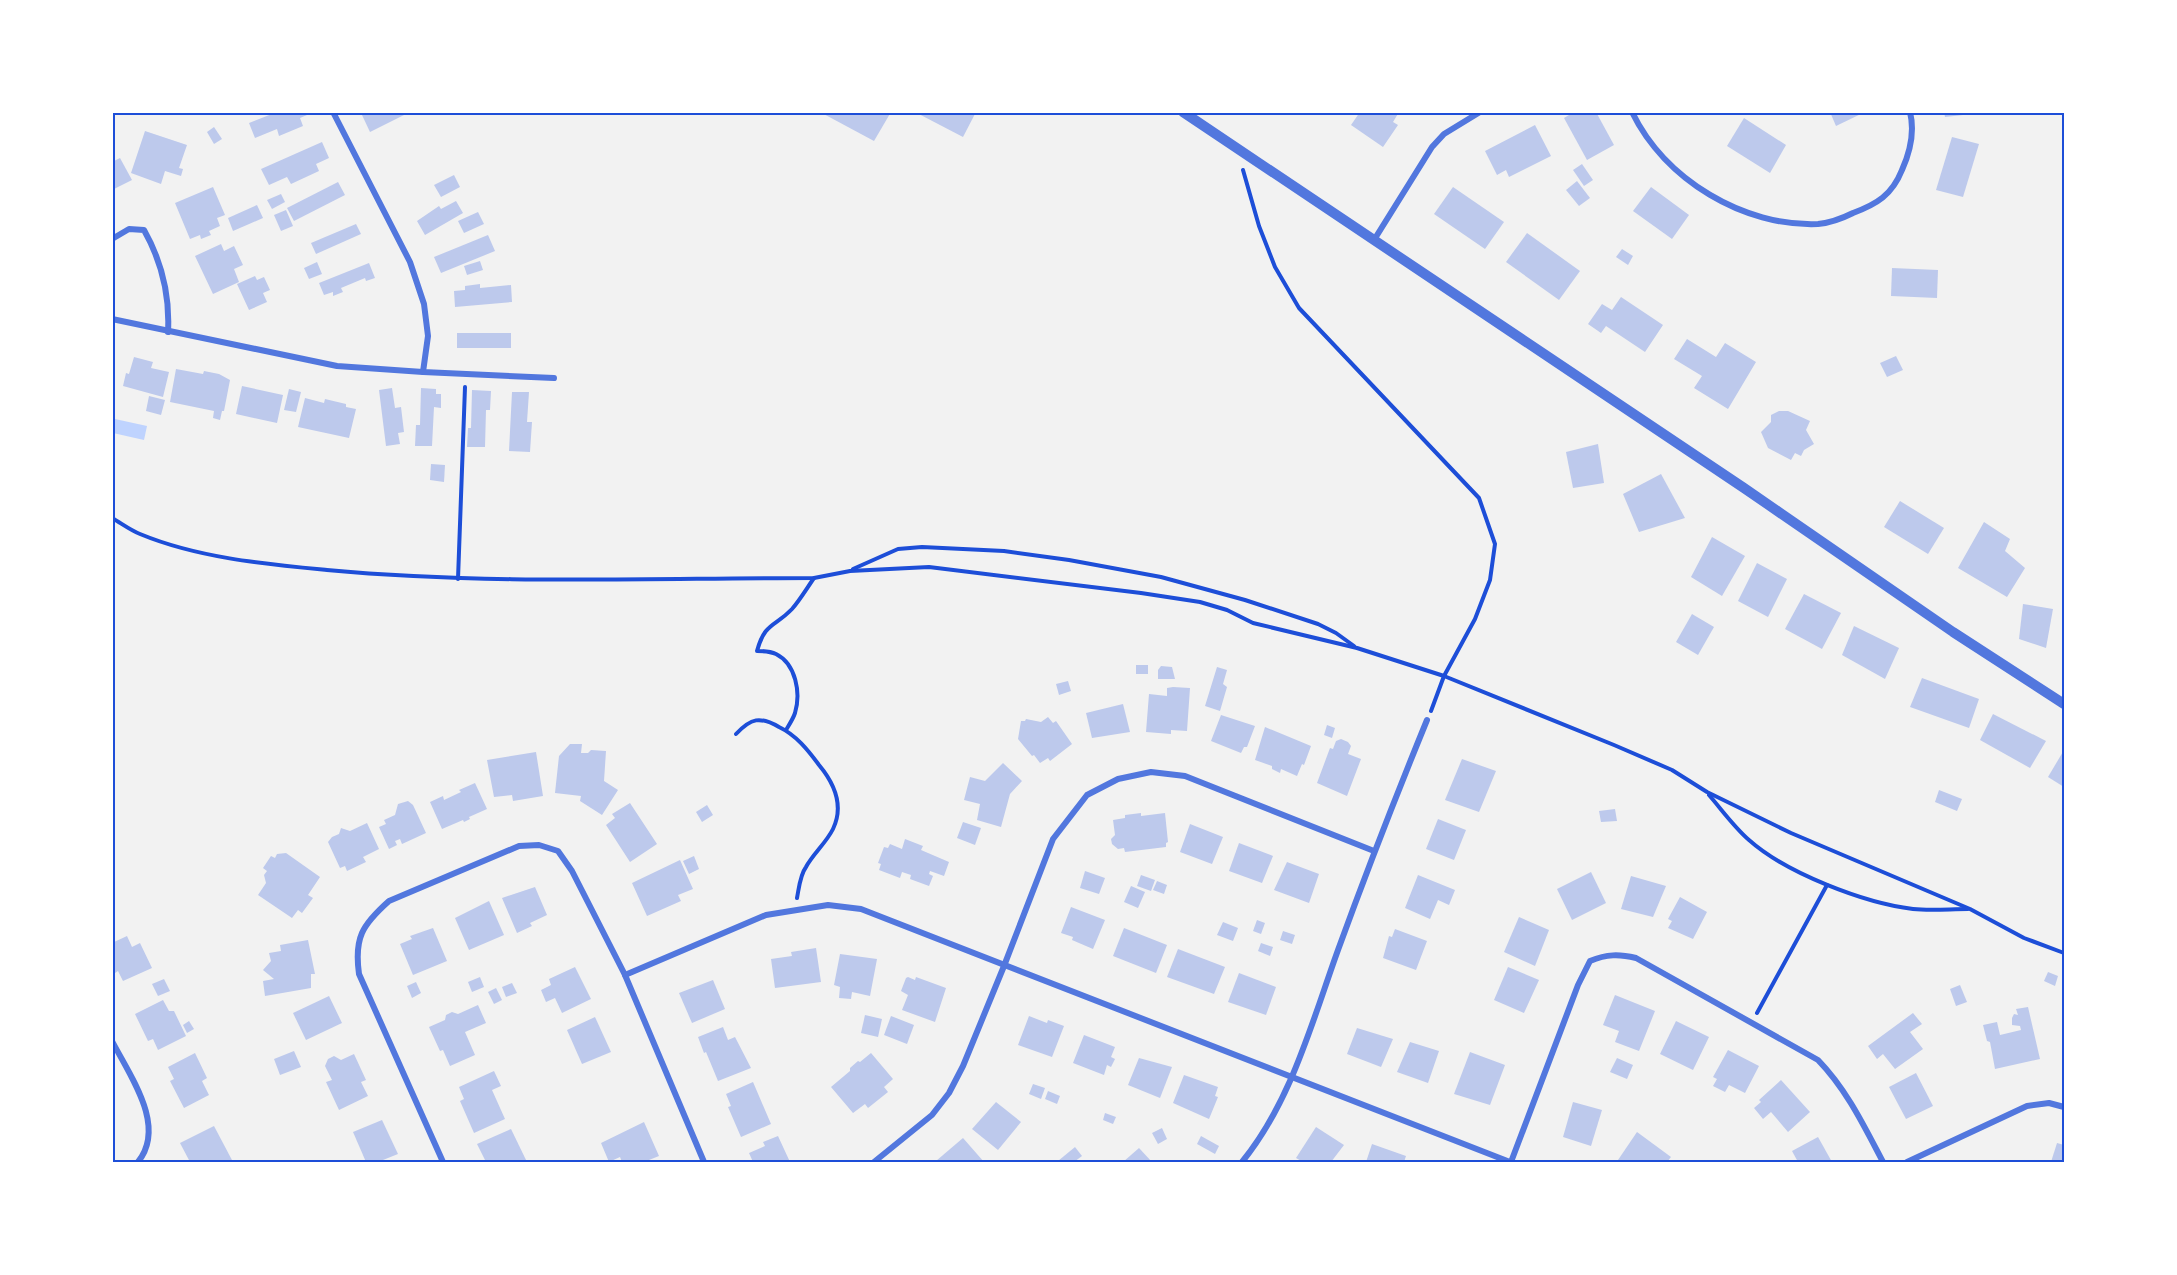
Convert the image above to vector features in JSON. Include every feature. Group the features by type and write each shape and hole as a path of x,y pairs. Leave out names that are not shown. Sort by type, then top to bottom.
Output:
{"street":[{"path":"333,112 410,262 424,304 428,336 423,372"},
{"path":"1183,112 1744,488 1953,632 2064,704"},
{"path":"1374,240 1432,147 1460,122 1480,112"},
{"path":"1632,112 1640,127 1664,158 1688,179 1717,199 1755,216 1820,224 1877,204 1898,180 1910,153 1913,123 1910,112"},
{"path":"112,239 129,229 144,230 155,249 166,288 169,311 168,332"},
{"path":"112,319 337,366 554,378"},
{"path":"1242,1162 1274,1114 1292,1077 1374,851 1427,720"},
{"path":"874,1162 932,1115 949,1093 963,1066 1004,966 1053,839 1086,795 1118,779 1151,772 1185,776 1374,851"},
{"path":"443,1162 359,975 356,953 362,932 373,915 389,901 519,846 539,845 558,851 572,871 625,975 704,1162"},
{"path":"625,975 766,915 828,905 861,909 1510,1162 1578,985 1590,960 1603,955 1620,954 1636,958 1818,1060 1836,1079 1853,1105 1883,1162"},
{"path":"112,1041 147,1112 150,1132 145,1154 138,1162"},
{"path":"1907,1162 2027,1106 2049,1103 2064,1107"}],"path":[{"path":"1237,149 1259,226 1275,267 1299,308 1479,498 1495,544 1490,580 1475,619 1444,676 1427,720"},
{"path":"458,579 465,374"},
{"path":"112,518 138,533 192,551 286,566 378,574 458,579 544,580 814,578 850,571 929,567 1141,592 1200,602 1227,610 1253,622 1356,648 1444,676 1662,766 1707,792 1791,833 1970,909 2024,938 2064,953"},
{"path":"850,571 898,549 922,547 1004,551 1068,560 1161,578 1245,600 1318,624 1336,633 1356,648"},
{"path":"786,730 795,714 798,698 796,682 783,659 774,652 757,651 760,639 768,626 792,609 814,578"},
{"path":"736,734 744,726 756,720 765,719 786,730 805,747 828,776 837,795 837,814 832,829 804,869 794,910"},
{"path":"1707,792 1749,840 1783,863 1827,885 1874,902 1914,910 1970,909"},
{"path":"1752,1022 1827,885"}],"water":[{"path":"115,419 147,426 144,440 113,433"}],"building":[{"path":"277,112 306,112 307,115 300,118 303,126 279,136 277,129 255,138 249,123"},
{"path":"368,112 410,112 370,132 362,115"},
{"path":"820,112 891,112 874,141"},
{"path":"915,112 976,112 963,137"},
{"path":"1360,112 1399,112 1393,122 1398,125 1383,147 1351,125"},
{"path":"1574,112 1596,112 1614,145 1587,160 1564,118"},
{"path":"1830,112 1865,112 1836,126"},
{"path":"1944,112 1972,112 1972,114 1945,117"},
{"path":"1744,118 1786,145 1770,173 1727,146"},
{"path":"1535,125 1551,156 1509,177 1506,170 1497,175 1485,151"},
{"path":"214,127 222,139 214,144 207,132"},
{"path":"145,131 187,145 179,168 183,169 181,176 165,171 161,184 131,173"},
{"path":"1952,137 1979,144 1963,197 1936,190"},
{"path":"322,142 329,158 316,164 319,171 291,184 287,177 269,185 261,169"},
{"path":"120,158 132,180 112,190 112,162"},
{"path":"1582,164 1593,180 1584,186 1573,170"},
{"path":"454,175 460,187 441,197 434,185"},
{"path":"1577,181 1590,198 1579,206 1566,190"},
{"path":"338,182 345,195 294,221 287,208"},
{"path":"213,187 225,215 217,218 220,226 209,231 211,235 201,239 200,235 190,239 175,203"},
{"path":"1453,187 1504,222 1485,249 1434,214"},
{"path":"1651,187 1689,215 1672,239 1633,211"},
{"path":"281,194 285,202 272,209 267,200"},
{"path":"456,201 463,213 425,235 417,221 439,206 441,209"},
{"path":"257,205 263,218 233,231 228,218"},
{"path":"286,210 293,226 281,231 274,215"},
{"path":"478,212 484,224 464,233 458,221"},
{"path":"356,224 361,234 316,254 311,243"},
{"path":"1527,233 1580,271 1559,300 1506,262"},
{"path":"488,235 495,251 441,273 434,257"},
{"path":"221,244 224,251 234,246 243,265 234,269 239,282 213,294 195,256"},
{"path":"1622,249 1633,256 1628,265 1616,257"},
{"path":"480,261 483,270 467,275 464,266"},
{"path":"317,262 322,274 309,279 304,268"},
{"path":"369,263 375,278 366,281 365,278 341,288 343,292 333,296 333,292 324,295 319,283"},
{"path":"1892,268 1938,270 1937,298 1891,296"},
{"path":"255,276 257,280 264,277 270,290 263,293 267,302 249,310 237,284"},
{"path":"480,284 480,288 511,285 512,302 455,307 454,291 465,290 465,286"},
{"path":"1621,297 1663,325 1645,352 1606,326 1601,333 1588,324 1602,304 1612,310"},
{"path":"457,333 511,333 511,348 457,348"},
{"path":"1687,339 1716,357 1725,343 1756,362 1728,409 1694,388 1702,376 1674,359"},
{"path":"1896,356 1903,370 1887,377 1880,363"},
{"path":"134,357 153,362 151,368 169,372 163,397 123,386 126,373 129,374"},
{"path":"176,369 203,374 204,371 219,374 230,380 220,420 213,418 214,411 170,402"},
{"path":"242,386 283,395 277,423 236,414"},
{"path":"392,388 395,408 401,407 404,432 398,433 400,444 386,446 379,390"},
{"path":"421,388 436,389 436,394 441,394 441,408 434,407 432,446 415,446 416,425 420,425"},
{"path":"289,389 301,392 296,412 284,410"},
{"path":"472,390 491,391 490,410 486,410 485,447 467,447 468,428 471,428"},
{"path":"512,392 529,392 527,422 532,422 530,452 509,451"},
{"path":"149,396 165,400 161,415 146,411"},
{"path":"305,398 324,403 325,399 356,409 349,438 298,427"},
{"path":"1779,411 1788,411 1810,421 1806,430 1814,444 1804,450 1801,456 1795,453 1791,460 1768,448 1761,432 1771,422 1771,415"},
{"path":"1598,444 1604,483 1573,488 1566,452"},
{"path":"431,464 445,465 444,482 430,480"},
{"path":"1661,474 1685,518 1639,532 1623,494"},
{"path":"1900,501 1944,528 1928,554 1884,527"},
{"path":"1984,522 2010,539 2005,551 2025,568 2007,597 1958,568"},
{"path":"1712,537 1745,556 1722,596 1691,577"},
{"path":"1757,563 1787,579 1768,617 1738,601"},
{"path":"1804,594 1841,613 1822,649 1785,629"},
{"path":"2023,604 2053,609 2046,648 2019,639"},
{"path":"1692,614 1714,627 1698,655 1676,642"},
{"path":"1854,626 1899,648 1885,679 1842,655"},
{"path":"1136,665 1148,665 1148,674 1136,674"},
{"path":"1161,666 1172,667 1175,679 1158,679 1158,670"},
{"path":"1217,667 1227,670 1223,684 1227,687 1220,711 1205,706"},
{"path":"1922,678 1979,699 1969,728 1910,707"},
{"path":"1068,681 1071,691 1059,695 1056,684"},
{"path":"1167,688 1190,688 1187,731 1171,730 1171,734 1146,732 1149,694 1167,696"},
{"path":"1123,704 1130,732 1092,738 1086,713"},
{"path":"1993,714 2046,741 2030,768 1980,740"},
{"path":"1221,715 1255,726 1247,747 1244,747 1241,753 1211,741"},
{"path":"1048,717 1053,723 1056,721 1072,744 1050,761 1048,758 1040,763 1018,739 1021,721 1026,719 1041,722"},
{"path":"1327,725 1335,728 1332,738 1324,735"},
{"path":"1265,727 1311,746 1297,776 1281,769 1280,773 1272,769 1272,766 1255,760"},
{"path":"1341,739 1351,746 1348,754 1361,759 1347,796 1317,783 1330,748 1333,749 1336,741"},
{"path":"570,744 582,744 581,753 588,753 591,750 606,751 604,781 618,790 602,815 580,801 581,796 555,793 559,756"},
{"path":"2064,750 2064,787 2048,777"},
{"path":"536,752 543,796 513,801 512,795 494,797 487,760"},
{"path":"1462,759 1496,771 1479,812 1445,800"},
{"path":"1003,763 1022,781 1010,794 1001,827 977,820 980,804 964,800 970,777 985,781"},
{"path":"475,783 487,809 469,817 470,819 464,822 463,820 442,829 430,802 443,796 444,800"},
{"path":"1939,790 1962,799 1957,811 1935,802"},
{"path":"408,801 413,805 426,833 402,844 400,839 395,841 397,845 389,849 379,827 386,824 384,820 395,815 398,804"},
{"path":"630,803 657,844 630,862 606,825 615,818 612,814"},
{"path":"707,805 713,815 702,822 696,812"},
{"path":"1615,809 1617,821 1601,822 1599,811"},
{"path":"1141,813 1141,816 1165,813 1168,842 1166,847 1125,852 1124,848 1118,849 1112,844 1111,839 1115,835 1113,820 1125,818 1125,815"},
{"path":"1438,819 1466,830 1454,860 1426,849"},
{"path":"963,822 981,828 975,845 957,838"},
{"path":"367,823 379,849 363,857 366,862 347,871 345,866 340,868 328,842 339,834 341,828 350,831"},
{"path":"1190,824 1223,837 1212,864 1180,852"},
{"path":"905,839 923,846 921,850 949,862 944,876 930,871 929,874 933,876 929,886 910,879 911,875 902,872 900,878 879,870 881,864 878,863 884,847 888,848 890,844 902,849"},
{"path":"1239,843 1273,856 1262,883 1229,871"},
{"path":"286,853 320,877 308,895 313,898 302,913 298,910 292,918 258,895 266,883 264,875 267,871 263,868 271,856 275,858 277,854"},
{"path":"694,856 699,869 689,874 683,861"},
{"path":"680,860 693,889 678,895 681,901 647,916 632,883"},
{"path":"1287,862 1319,874 1309,903 1274,890"},
{"path":"1085,871 1105,878 1099,894 1080,888"},
{"path":"1591,872 1606,903 1572,920 1557,889"},
{"path":"1141,875 1155,880 1151,891 1137,886"},
{"path":"1418,875 1455,890 1449,905 1438,900 1430,919 1405,908"},
{"path":"1631,876 1666,886 1653,917 1621,909"},
{"path":"1157,881 1167,885 1164,894 1153,890"},
{"path":"1131,886 1145,892 1138,908 1124,902"},
{"path":"535,887 547,915 530,923 532,926 517,933 502,898"},
{"path":"1680,897 1707,912 1693,939 1668,928 1672,921 1668,919"},
{"path":"489,901 504,935 469,950 455,918"},
{"path":"1071,907 1105,920 1093,949 1061,933"},
{"path":"1519,917 1549,930 1535,966 1504,952"},
{"path":"1257,920 1265,923 1261,934 1253,931"},
{"path":"1223,922 1238,928 1233,941 1217,935"},
{"path":"433,928 447,961 413,975 400,944 412,939 410,936"},
{"path":"1124,928 1167,945 1156,973 1113,956"},
{"path":"1395,929 1427,941 1416,970 1383,958 1389,936 1392,937"},
{"path":"1283,931 1295,935 1292,944 1280,940"},
{"path":"127,936 132,947 140,943 152,968 123,981 118,971 115,973 112,968 112,943"},
{"path":"308,940 315,974 311,974 311,988 265,996 263,981 274,979 263,970 271,961 269,953 281,951 280,945"},
{"path":"1261,943 1273,947 1270,956 1258,951"},
{"path":"816,948 821,982 775,988 771,959 792,956 791,952"},
{"path":"1178,949 1225,967 1214,994 1167,977"},
{"path":"840,954 877,959 870,996 852,992 851,999 839,998 840,987 834,985"},
{"path":"575,967 591,999 562,1013 555,998 546,1002 541,990 551,985 549,979"},
{"path":"1508,967 1539,980 1524,1013 1494,1000"},
{"path":"2048,972 2058,976 2055,986 2044,981"},
{"path":"1239,973 1276,987 1266,1015 1228,1002"},
{"path":"480,977 484,987 472,992 468,982"},
{"path":"908,977 915,980 916,977 946,988 935,1022 902,1010 908,995 901,991"},
{"path":"164,979 170,991 158,996 152,984"},
{"path":"713,980 725,1009 692,1023 679,993"},
{"path":"416,982 421,993 412,998 407,986"},
{"path":"512,983 517,993 506,997 502,987"},
{"path":"1960,985 1967,1002 1956,1006 1950,989"},
{"path":"496,988 502,1000 494,1004 488,992"},
{"path":"1615,995 1655,1011 1639,1051 1615,1042 1619,1031 1603,1025"},
{"path":"329,996 342,1023 306,1040 293,1013"},
{"path":"163,1000 169,1011 174,1011 186,1036 158,1050 153,1039 148,1041 135,1014"},
{"path":"478,1005 486,1023 465,1032 475,1055 450,1066 429,1027 445,1020 446,1015 452,1012 458,1014"},
{"path":"2028,1007 2040,1059 1995,1069 1990,1042 1987,1041 1983,1025 1997,1022 2000,1035 2021,1030 2020,1026 2012,1025 2012,1018 2014,1014 2018,1015 2016,1009"},
{"path":"1913,1013 1922,1024 1910,1032 1923,1049 1895,1069 1883,1054 1877,1059 1868,1046"},
{"path":"865,1015 882,1019 878,1037 861,1033"},
{"path":"891,1016 914,1025 907,1044 884,1035"},
{"path":"1029,1016 1064,1026 1052,1057 1018,1045"},
{"path":"595,1017 611,1052 582,1064 567,1030"},
{"path":"189,1021 194,1029 187,1033 183,1025"},
{"path":"1676,1021 1709,1037 1693,1070 1660,1054"},
{"path":"723,1027 728,1040 735,1037 751,1068 718,1081 698,1037"},
{"path":"1357,1028 1393,1039 1381,1067 1347,1054"},
{"path":"1084,1035 1115,1047 1111,1057 1115,1059 1111,1067 1107,1065 1104,1075 1073,1063"},
{"path":"1410,1042 1439,1051 1428,1083 1397,1072"},
{"path":"1728,1050 1759,1066 1745,1093 1729,1085 1725,1092 1713,1086 1717,1079 1713,1077"},
{"path":"294,1051 301,1067 280,1075 274,1059"},
{"path":"1470,1052 1505,1065 1490,1105 1454,1094"},
{"path":"195,1053 207,1078 202,1081 209,1095 184,1108 170,1081 174,1079 168,1067"},
{"path":"871,1053 893,1079 884,1087 888,1092 868,1108 865,1104 853,1113 831,1087 858,1061 860,1062"},
{"path":"354,1054 366,1080 361,1082 368,1096 339,1110 326,1082 332,1080 325,1066 328,1059 334,1056 341,1060"},
{"path":"1139,1058 1172,1067 1160,1098 1128,1085"},
{"path":"1617,1058 1633,1065 1627,1079 1610,1072"},
{"path":"494,1071 501,1086 492,1090 505,1119 474,1133 460,1101 464,1099 459,1087"},
{"path":"1916,1073 1933,1106 1906,1119 1889,1087"},
{"path":"1184,1075 1218,1087 1215,1096 1218,1097 1209,1119 1173,1103"},
{"path":"1781,1080 1810,1112 1788,1132 1771,1112 1763,1119 1754,1108 1761,1102 1759,1100"},
{"path":"753,1082 771,1124 741,1137 728,1107 731,1106 726,1094"},
{"path":"1033,1084 1045,1088 1041,1099 1029,1094"},
{"path":"1048,1091 1060,1096 1057,1104 1045,1099"},
{"path":"996,1102 1021,1122 998,1150 972,1129"},
{"path":"1573,1102 1602,1110 1591,1146 1563,1137"},
{"path":"1105,1113 1116,1117 1113,1124 1103,1120"},
{"path":"382,1120 398,1154 378,1162 366,1162 353,1132"},
{"path":"644,1122 659,1156 644,1162 622,1162 620,1157 609,1162 601,1143"},
{"path":"214,1126 233,1162 190,1162 180,1143"},
{"path":"1316,1127 1344,1145 1331,1162 1303,1162 1296,1158"},
{"path":"1162,1128 1167,1139 1158,1144 1152,1133"},
{"path":"511,1129 527,1162 486,1162 477,1144"},
{"path":"1637,1132 1671,1157 1667,1162 1621,1162 1618,1160"},
{"path":"778,1136 790,1162 753,1162 749,1153 765,1146 763,1142"},
{"path":"1201,1136 1219,1146 1215,1154 1197,1144"},
{"path":"1818,1137 1832,1162 1798,1162 1792,1151"},
{"path":"963,1138 984,1162 936,1161"},
{"path":"2057,1143 2064,1145 2064,1162 2051,1162"},
{"path":"1372,1144 1406,1156 1404,1162 1366,1162"},
{"path":"1075,1147 1082,1156 1074,1162 1058,1161"},
{"path":"1139,1148 1152,1162 1123,1162"}]}
